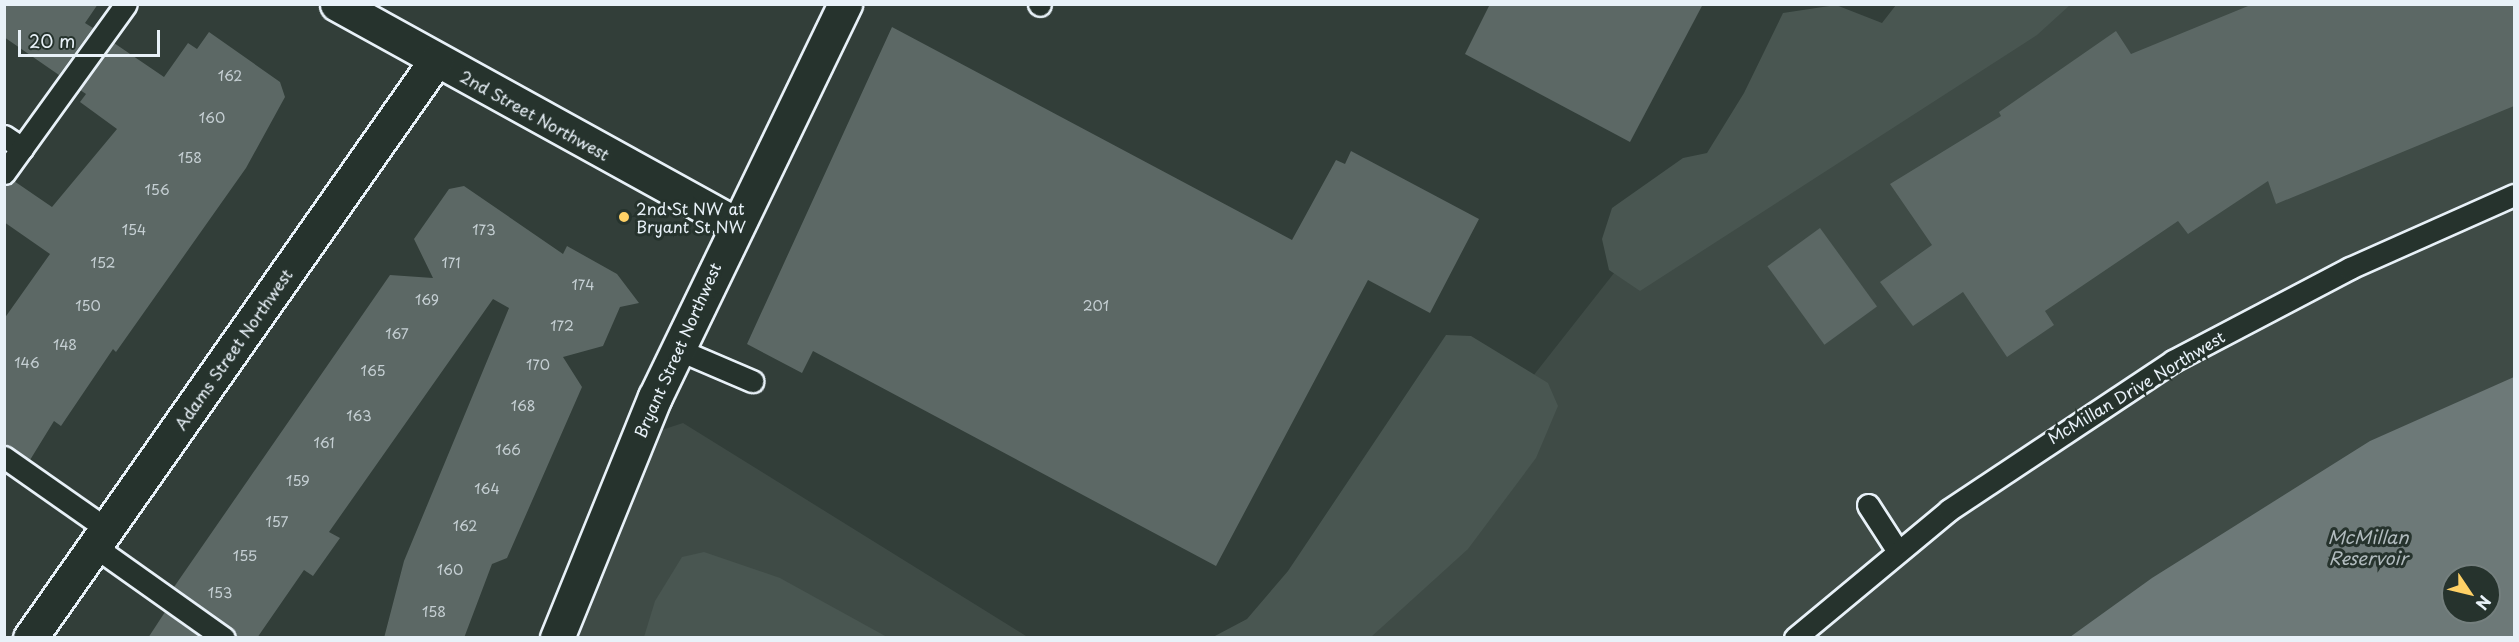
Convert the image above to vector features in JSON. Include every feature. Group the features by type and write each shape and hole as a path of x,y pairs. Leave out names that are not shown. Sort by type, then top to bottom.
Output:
{"street":[{"name":"2nd Street Northwest","path":"338,4 734,223"},
{"name":"Bryant Street Northwest","path":"557,638 677,349 734,223 844,4"},
{"name":"Adams Street Northwest","path":"30,638 436,60"}],"lane":[{"path":"4,173 126,4"},
{"path":"4,136 22,148"},
{"name":"McMillan Drive Northwest","path":"1795,638 1897,550 2011,465 2173,361 2350,267 2514,195"},
{"path":"677,349 752,381"},
{"path":"4,457 224,638"},
{"path":"1868,505 1897,550"}],"shaded area":[{"path":"1836,5 1882,23 1896,5 2070,5 2037,35 1640,291 1609,270 1602,239 1612,208 1683,158 1707,153 1744,93 1783,13"},
{"path":"1973,5 2514,5 2514,637 1288,638 1416,525 1640,240"},
{"path":"1446,335 1471,336 1548,383 1558,406 1536,458 1468,549 1371,637 1213,637 1247,619 1288,571"},
{"path":"683,423 1030,637 564,638 637,438"},
{"path":"704,552 780,578 887,637 644,637 655,601 682,557"}],"water":[{"name":"McMillan Reservoir","path":"2514,377 2514,637 2070,637 2152,578 2370,441"}],"building":[{"path":"4,4 98,4 85,23 93,28 59,75 4,37"},
{"path":"1490,4 1703,4 1630,142 1465,54"},
{"path":"2253,4 2514,4 2514,106 2276,204 2268,181 2188,234 2178,221 2045,311 2054,325 2007,357 1963,292 1913,326 1880,282 1932,245 1890,184 2001,116 1999,112 2116,31 2131,54"},
{"path":"892,27 1292,240 1336,160 1345,164 1351,151 1479,219 1430,313 1368,280 1216,566 813,351 802,373 747,344"},
{"path":"209,32 280,82 285,97 246,168 116,352 113,349 61,426 54,421 30,460 4,444 4,319 50,254 4,222 4,185 14,181 52,207 117,129 80,102 86,94 80,90 114,43 164,77 188,43 197,49"},
{"path":"464,186 563,254 567,246 617,274 639,303 620,307 603,346 563,357 582,387 507,558 492,564 464,638 384,638 404,561 509,308 493,299 329,532 340,538 313,576 304,570 257,638 236,638 231,628 174,587 390,275 433,278 414,239 449,189"},
{"path":"1820,228 1877,306 1824,345 1767,266"},
{"path":"165,612 201,638 148,638"}],"place":[{"name":"2nd St NW at Bryant St NW","path":"624,217"}]}
